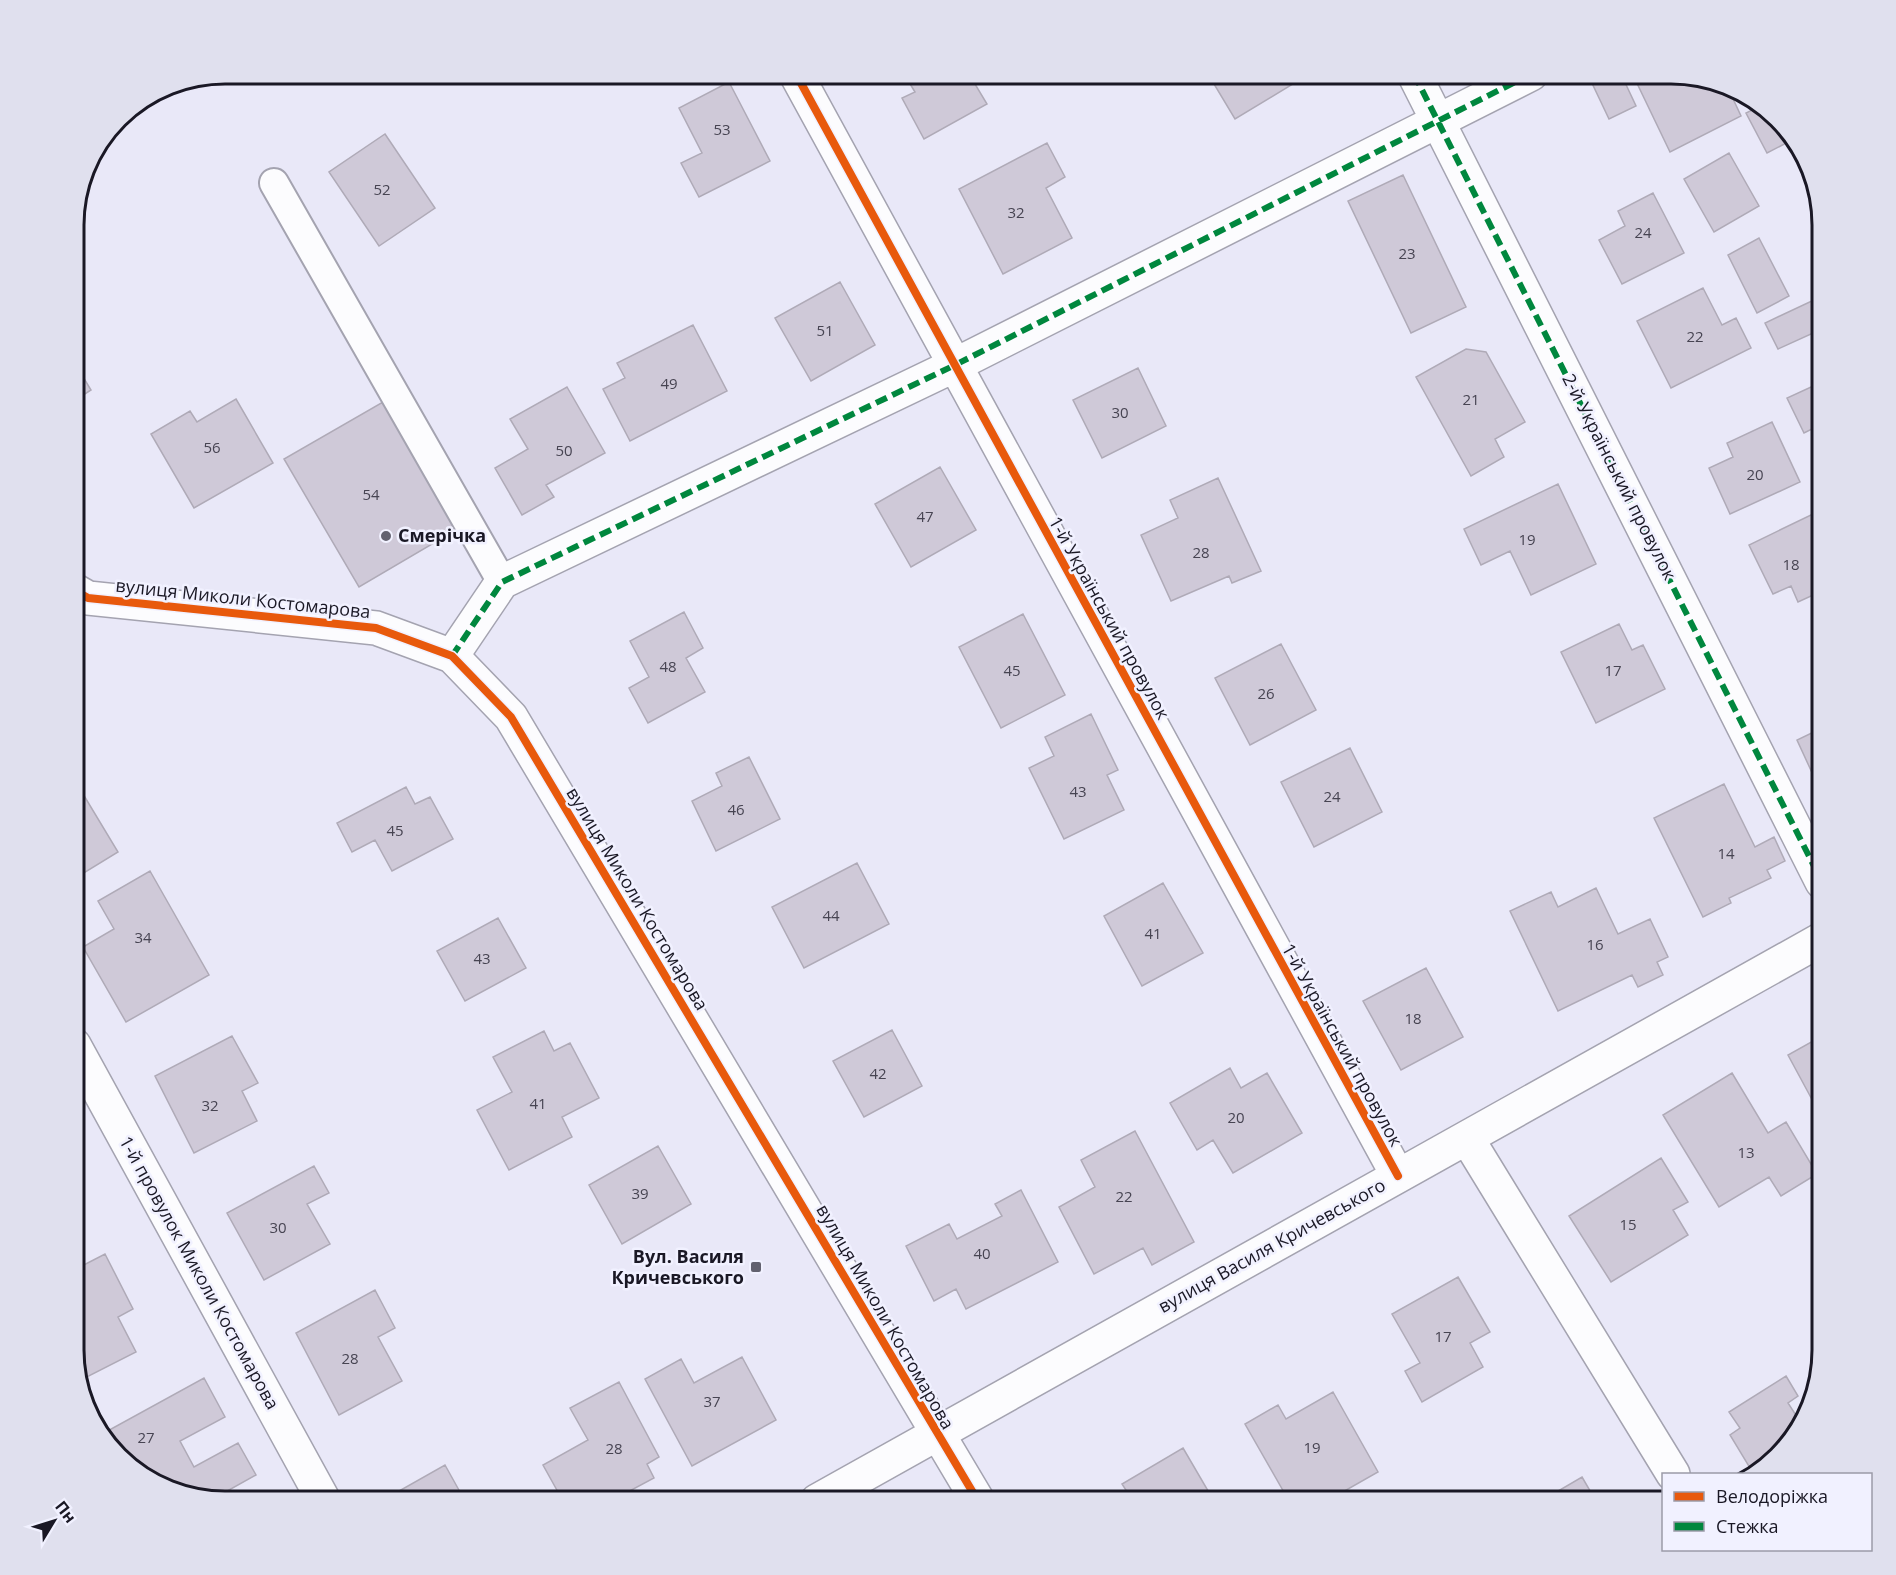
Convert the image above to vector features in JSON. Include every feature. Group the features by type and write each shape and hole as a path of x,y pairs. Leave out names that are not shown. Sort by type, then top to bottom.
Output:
{"street":[{"name":"1-й Український провулок","path":"801,84 953,366 1398,1176"},
{"name":"2-й Український провулок","path":"1419,84 1812,862"},
{"path":"452,656 502,582 953,366 1511,84"},
{"name":"вулиця Миколи Костомарова","path":"84,596 376,628 452,656 511,717 971,1491"},
{"name":"вулиця Василя Кричевського","path":"836,1491 1812,945"},
{"name":"1-й провулок Миколи Костомарова","path":"84,1063 318,1491"},
{"path":"1467,1138 1672,1473"}],"lane":[{"path":"274,183 502,582"}],"building":[{"path":"725,84 730,84 770,161 699,197 681,163 702,153 679,108"},
{"path":"910,84 975,84 987,104 924,139 902,98 915,92"},
{"path":"1214,84 1293,84 1235,119"},
{"path":"1592,84 1626,84 1636,106 1609,119"},
{"path":"1637,84 1690,85 1717,91 1733,99 1741,116 1670,152"},
{"path":"1752,110 1757,113 1771,125 1786,143 1767,153 1746,113"},
{"path":"385,134 435,208 379,246 329,172"},
{"path":"1047,143 1065,177 1046,188 1072,238 1003,274 959,189"},
{"path":"1729,153 1759,206 1714,232 1684,179"},
{"path":"1403,175 1466,307 1411,333 1348,201"},
{"path":"1653,193 1684,253 1622,284 1599,240 1625,226 1618,211"},
{"path":"1759,238 1789,296 1757,313 1728,255"},
{"path":"840,282 875,345 811,381 775,318"},
{"path":"1703,288 1722,325 1736,318 1751,348 1671,388 1637,321"},
{"path":"1812,301 1812,334 1778,349 1765,323"},
{"path":"693,325 727,391 630,441 603,389 625,378 617,363"},
{"path":"1466,349 1486,352 1525,422 1495,439 1504,457 1471,476 1416,377"},
{"path":"1138,368 1166,426 1102,458 1073,400"},
{"path":"84,378 91,390 84,395"},
{"path":"567,387 605,453 546,485 554,497 522,515 495,468 528,449 510,419"},
{"path":"1812,387 1812,429 1804,433 1787,398"},
{"path":"236,399 273,463 194,508 151,434 190,411 197,422"},
{"path":"383,402 456,530 359,587 284,459"},
{"path":"1772,422 1800,482 1730,514 1709,468 1733,457 1727,443"},
{"path":"940,467 976,530 911,567 875,504"},
{"path":"1218,478 1261,571 1232,583 1229,576 1171,601 1141,535 1178,518 1170,500"},
{"path":"1558,484 1596,564 1531,595 1510,551 1481,565 1464,529"},
{"path":"1812,514 1812,596 1798,602 1791,586 1773,594 1749,545"},
{"path":"684,612 703,648 686,658 705,692 648,723 629,688 649,677 630,641"},
{"path":"1023,614 1065,695 1001,728 959,647"},
{"path":"1619,624 1632,650 1643,645 1665,689 1596,723 1561,652"},
{"path":"1281,644 1316,710 1250,745 1215,678"},
{"path":"1091,714 1118,770 1107,775 1124,810 1064,839 1029,768 1054,756 1045,737"},
{"path":"1812,733 1812,773 1797,740"},
{"path":"1350,748 1382,812 1314,847 1281,782"},
{"path":"749,757 780,819 716,851 692,801 722,786 716,773"},
{"path":"1724,784 1755,847 1774,837 1785,861 1767,870 1771,878 1729,898 1731,903 1703,917 1654,818"},
{"path":"406,787 415,804 430,797 453,839 392,871 375,840 352,852 337,823"},
{"path":"84,796 118,852 84,873"},
{"path":"857,863 889,924 804,968 772,907"},
{"path":"150,871 209,975 126,1022 84,949 84,946 114,929 98,901"},
{"path":"1163,883 1203,953 1142,986 1104,916"},
{"path":"1596,888 1618,934 1650,919 1668,957 1657,962 1663,975 1638,987 1632,975 1558,1011 1510,911 1551,892 1558,907"},
{"path":"498,918 526,968 465,1001 437,951"},
{"path":"1426,968 1463,1037 1401,1070 1363,1001"},
{"path":"892,1030 922,1086 864,1117 833,1061"},
{"path":"544,1031 554,1051 570,1043 599,1098 562,1117 572,1137 509,1170 477,1110 512,1092 493,1057"},
{"path":"232,1036 258,1083 242,1091 257,1121 194,1153 155,1076"},
{"path":"1812,1042 1812,1099 1788,1055"},
{"path":"1230,1068 1241,1088 1267,1073 1302,1133 1233,1173 1213,1140 1197,1150 1170,1103"},
{"path":"1732,1073 1768,1133 1786,1122 1812,1166 1812,1177 1781,1196 1769,1177 1719,1207 1663,1115"},
{"path":"1135,1131 1194,1242 1152,1265 1143,1248 1094,1274 1059,1207 1095,1187 1081,1160"},
{"path":"658,1146 691,1204 622,1244 589,1185"},
{"path":"1661,1158 1688,1202 1673,1210 1688,1235 1611,1282 1569,1216"},
{"path":"314,1166 329,1193 307,1204 330,1244 264,1280 227,1213"},
{"path":"1021,1190 1058,1262 966,1309 956,1289 934,1301 906,1246 949,1224 957,1239 1002,1216 995,1204"},
{"path":"105,1254 133,1309 118,1317 136,1352 87,1377 84,1360 84,1265"},
{"path":"1458,1277 1490,1332 1470,1343 1483,1367 1422,1402 1405,1371 1420,1363 1392,1314"},
{"path":"375,1290 395,1328 378,1337 402,1381 339,1415 296,1333"},
{"path":"742,1357 776,1420 692,1466 645,1379 681,1359 694,1383"},
{"path":"1786,1376 1798,1396 1788,1403 1796,1415 1783,1436 1771,1450 1749,1467 1730,1435 1740,1428 1729,1412"},
{"path":"204,1378 225,1417 180,1441 194,1467 238,1443 256,1475 227,1491 206,1490 179,1484 154,1472 132,1456 109,1430"},
{"path":"619,1382 659,1457 647,1464 654,1478 630,1491 557,1491 543,1465 588,1440 570,1408"},
{"path":"1333,1392 1378,1472 1345,1491 1283,1491 1245,1424 1278,1405 1286,1419"},
{"path":"1183,1448 1208,1491 1127,1491 1122,1484"},
{"path":"445,1465 459,1491 399,1491"},
{"path":"1582,1477 1590,1491 1558,1491"}],"marked path":[{"path":"1419,84 1812,862"},
{"path":"452,656 502,582 953,366 1511,84"}],"cycle path":[{"path":"801,84 1398,1176"},
{"path":"84,596 88,598 376,628 452,656 511,717 972,1491"}],"place":[{"name":"Смерічка","path":"386,536"},
{"name":"Вул. Василя Кричевського","path":"756,1267"}]}
